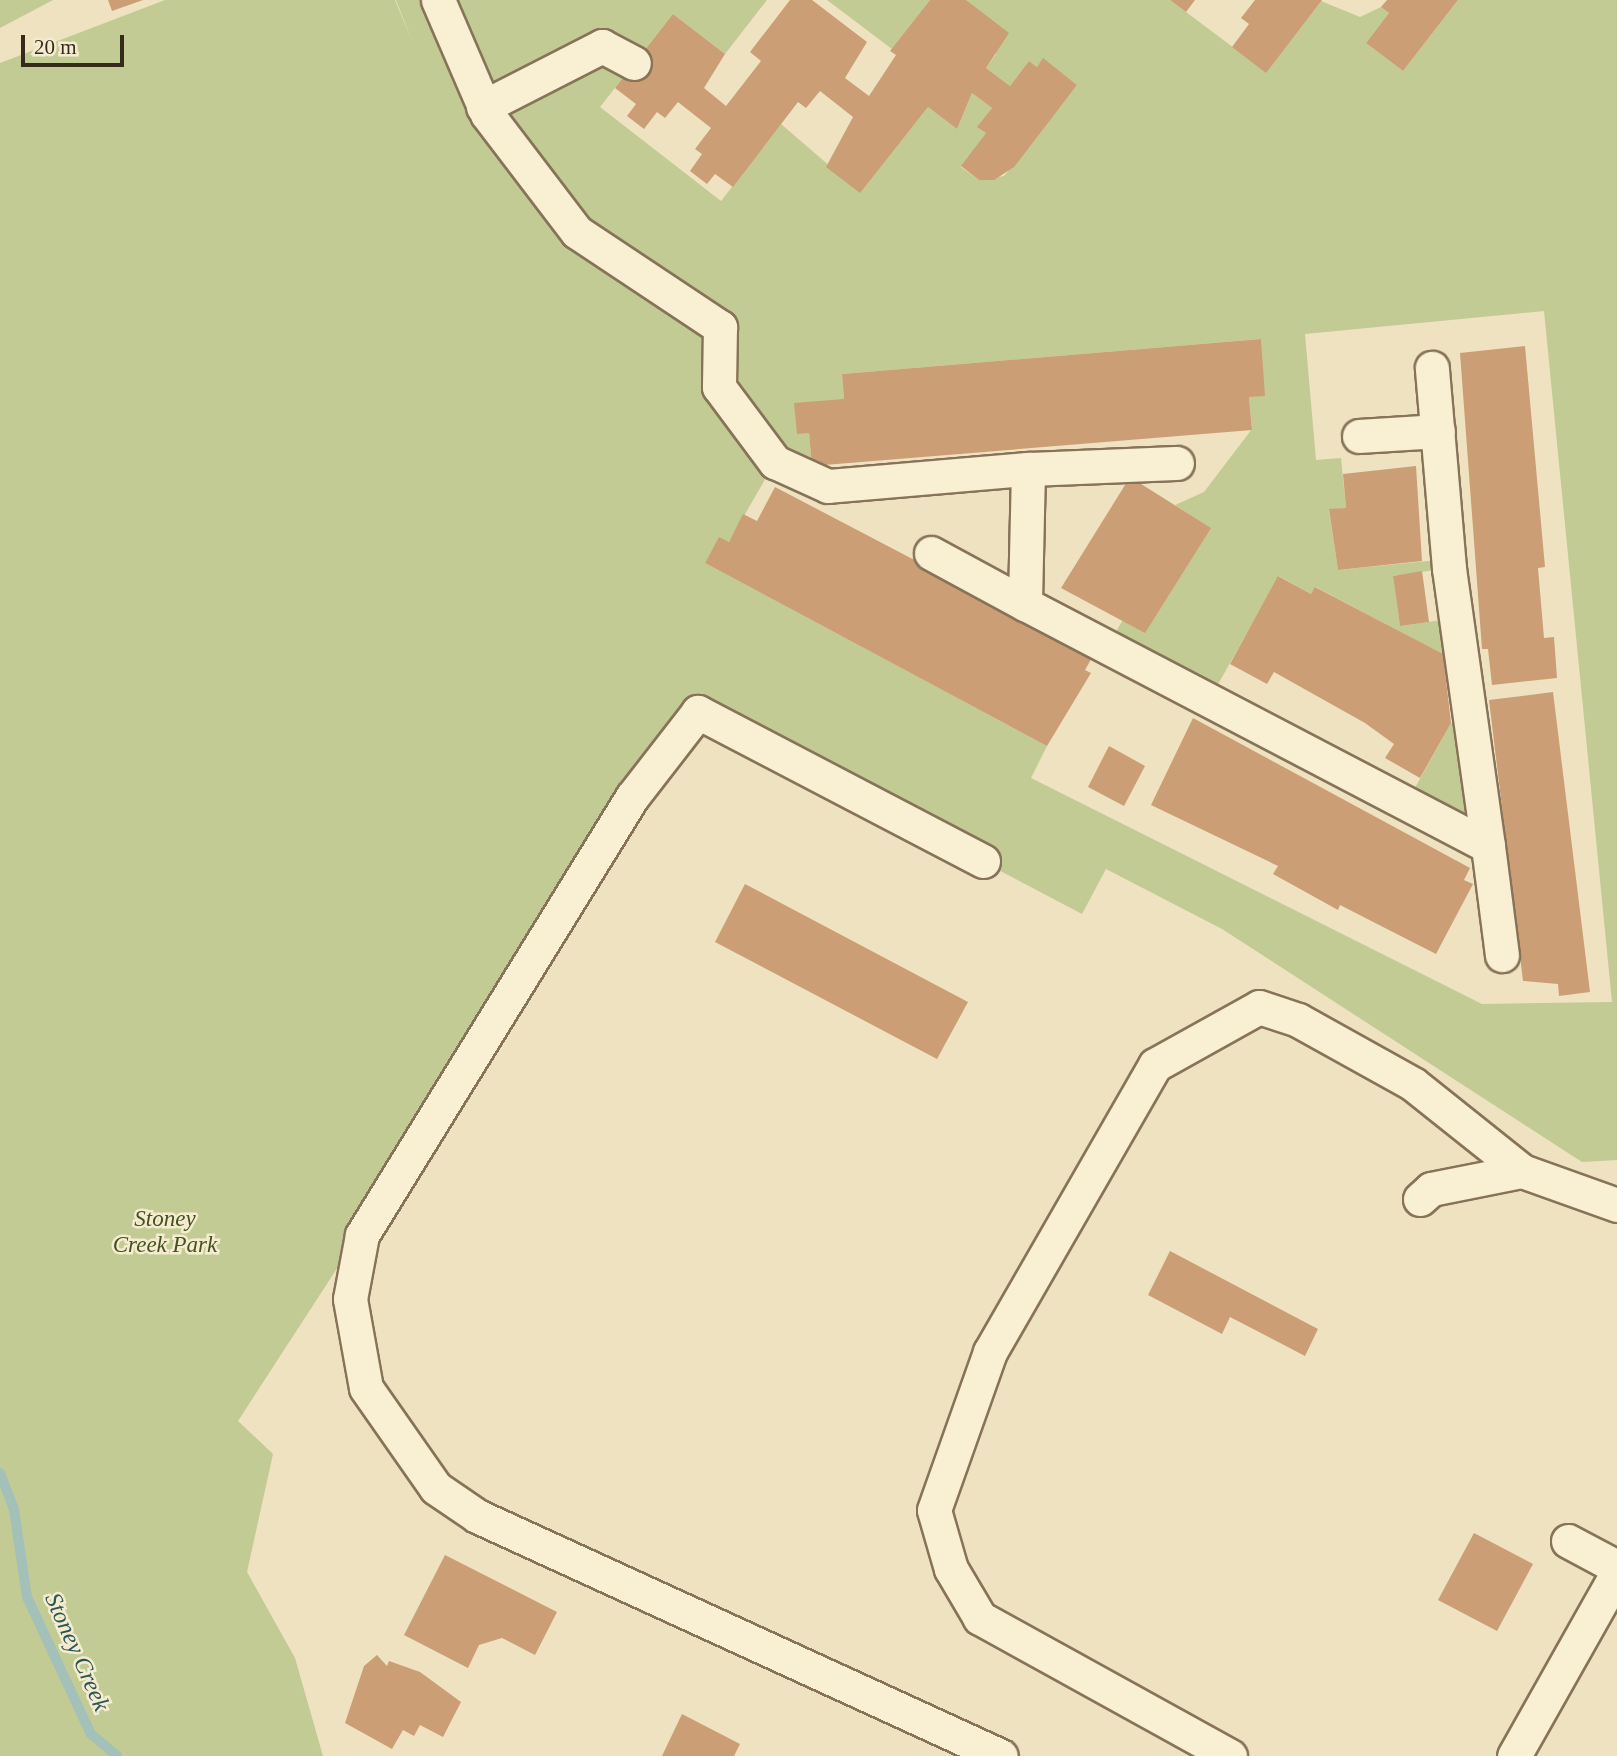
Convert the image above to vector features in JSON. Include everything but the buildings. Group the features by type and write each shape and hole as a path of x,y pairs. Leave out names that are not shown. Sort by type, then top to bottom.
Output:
{"street":[{"path":"438,0 483,107 577,232 720,327 719,387 775,462 828,486 1028,469 1177,463"},
{"path":"483,107 602,46 634,63"},
{"path":"1432,368 1449,568 1502,955"},
{"path":"1359,436 1438,431"},
{"path":"1024,604 1028,469"},
{"path":"931,554 1488,846"},
{"path":"983,861 698,712 632,797 362,1235 351,1299 366,1388 436,1488 477,1516 1001,1756"},
{"path":"1230,1756 980,1618 951,1569 934,1510 990,1352 1155,1065 1259,1007 1298,1020 1413,1083 1522,1171 1617,1205"},
{"path":"1420,1199 1431,1189 1522,1171"},
{"path":"1568,1541 1617,1567"},
{"path":"1514,1756 1617,1573"}],"green space":[{"path":"0,0 53,0 0,28"},
{"name":"Stoney Creek Park","path":"165,0 395,0 412,41 396,0 767,0 725,54 673,14 600,107 721,201 781,124 860,192 928,107 957,129 972,93 992,108 978,127 986,133 961,167 979,180 1004,176 1077,85 1043,59 1037,67 1029,61 1010,86 986,68 996,54 966,0 1170,0 1266,72 1321,1 1360,17 1381,7 1389,13 1366,43 1403,71 1458,0 1617,0 1617,1160 1582,1162 1222,929 1106,869 1082,914 698,712 238,1421 273,1454 247,1572 295,1658 323,1756 0,1756 0,63","holes":["1544,311 1612,1002 1482,1004 1031,778 1047,746 705,563 719,538 729,542 775,462 812,466 809,433 844,399 842,374 1261,339 1264,395 1249,397 1252,429 1204,492 1175,505 1210,528 1123,620 1106,648 1208,702 1279,576 1311,594 1316,587 1442,654 1460,650 1456,618 1400,626 1393,576 1449,568 1448,559 1338,570 1329,510 1346,508 1341,458 1316,460 1305,334"]},
{"path":"827,0 930,0 892,49"},
{"path":"1451,723 1473,735 1488,846 1406,804"}],"waterway":[{"name":"Stoney Creek","path":"0,1473 14,1510 27,1597 91,1734 117,1756"}]}
